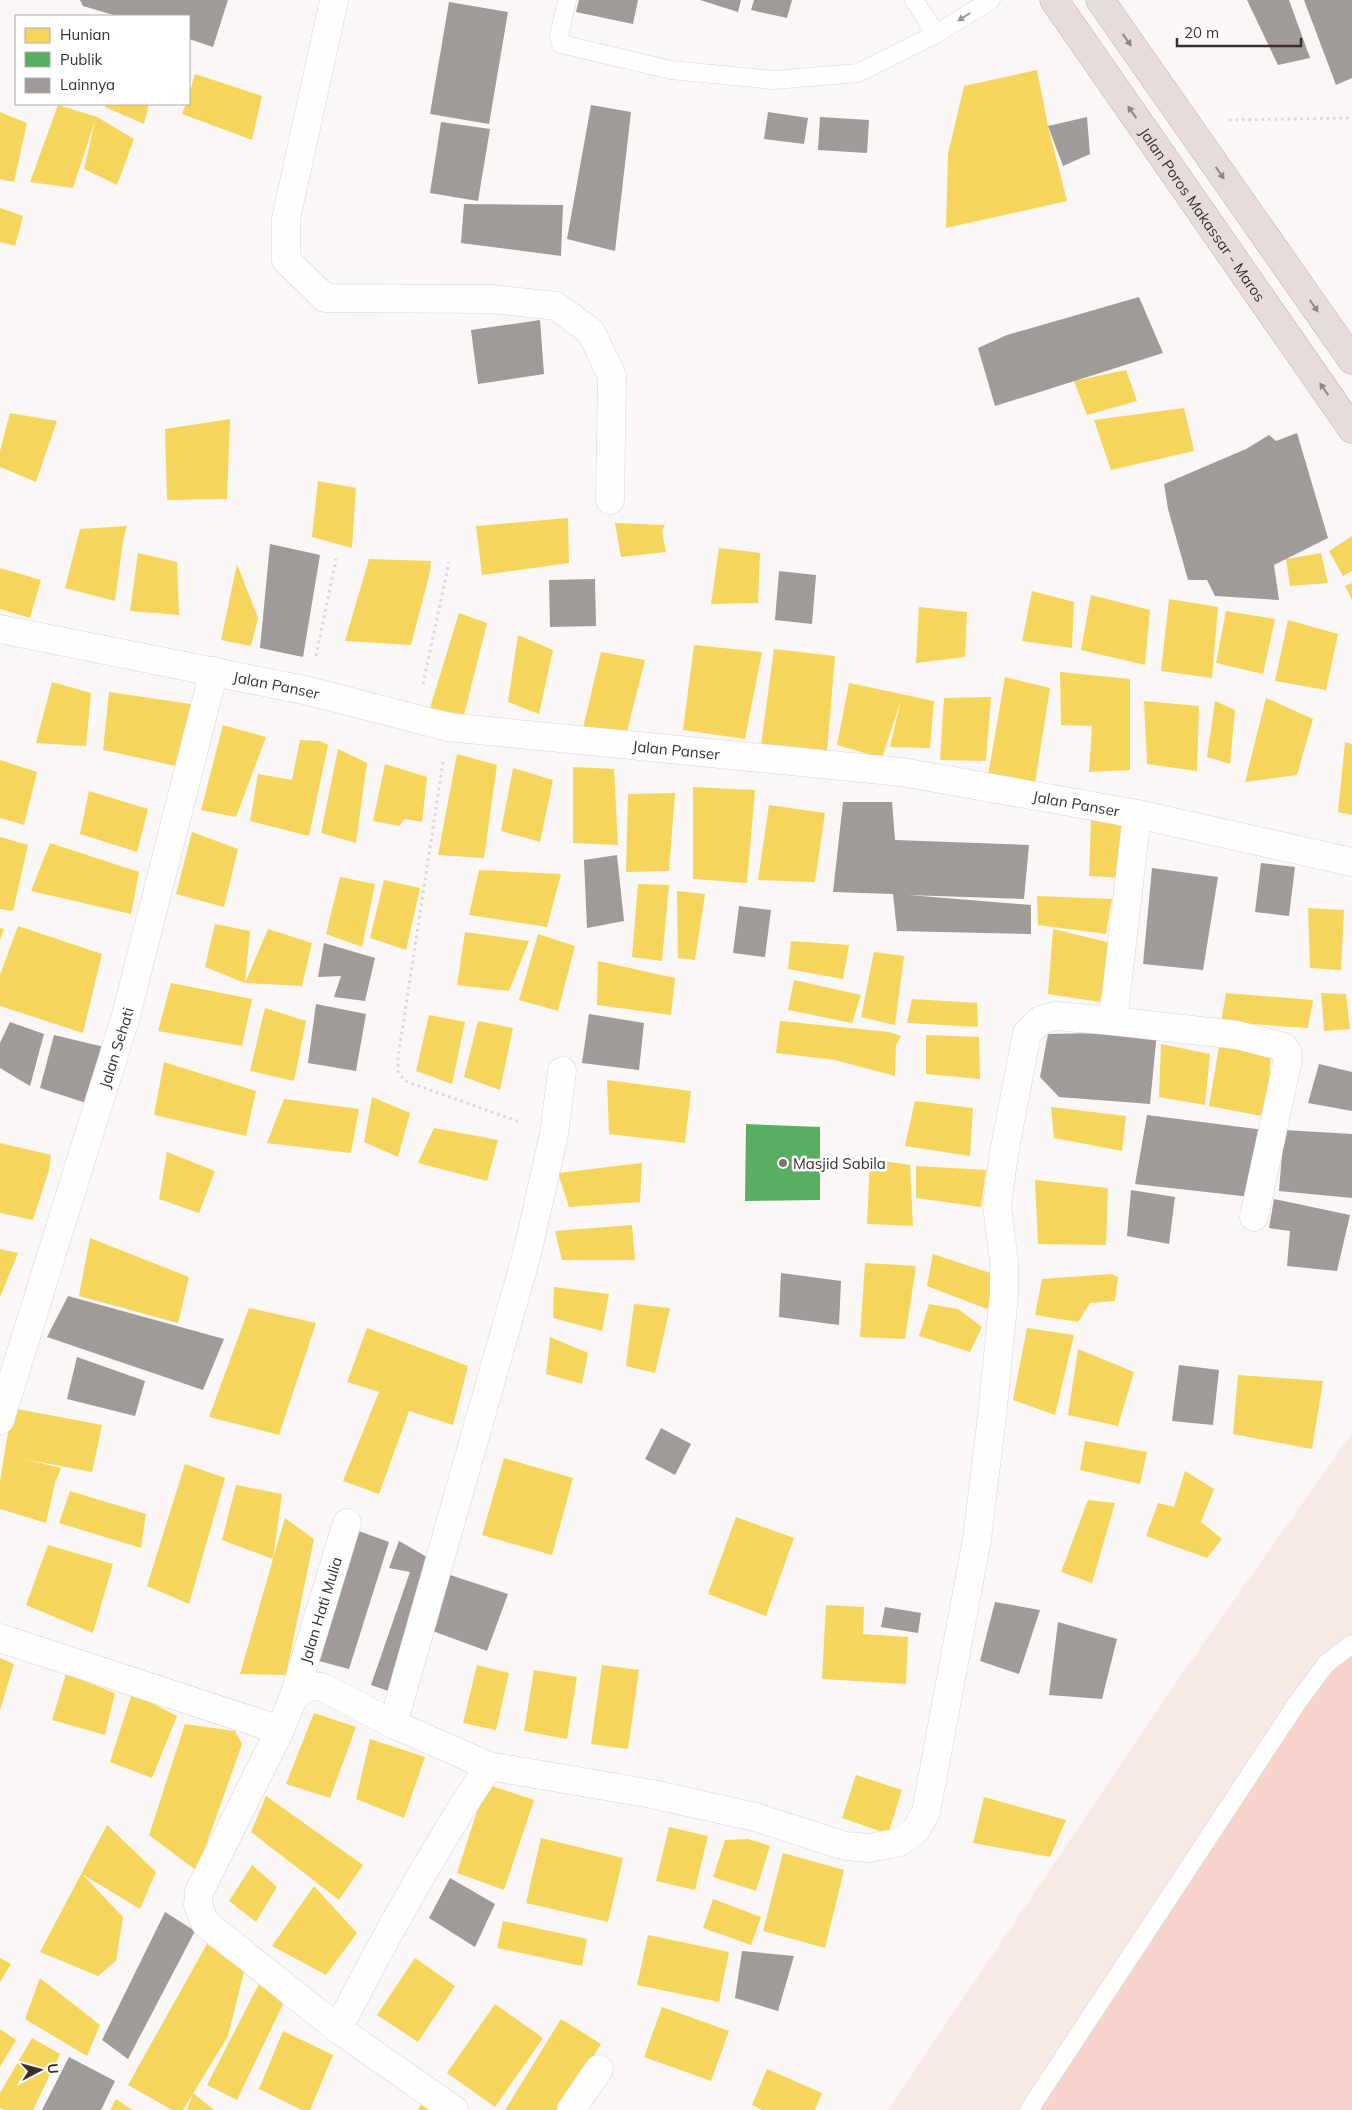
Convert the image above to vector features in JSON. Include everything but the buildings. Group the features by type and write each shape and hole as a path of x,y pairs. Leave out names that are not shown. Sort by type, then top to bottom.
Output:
{"highway":[{"name":"Jalan Poros Makassar - Maros","path":"1054,0 1352,429"},
{"path":"1100,0 1352,360"}],"street":[{"path":"334,0 286,219 286,260 325,298 492,299 556,306 591,332 612,376 610,500"},
{"name":"Jalan Panser","path":"0,629 309,691 448,727 902,772 1137,814 1352,862"},
{"name":"Jalan Sehati","path":"0,1420 125,1019 214,671"},
{"path":"1113,1021 1137,814"},
{"path":"294,1696 309,1686 322,1687 393,1724 489,1766 652,1794 755,1816 844,1846 869,1848 900,1842 916,1830 926,1812 977,1539 1004,1294 1004,1261 997,1206 1004,1153 1027,1033 1041,1020 1055,1016 1237,1035 1284,1047 1288,1059 1254,1217"},
{"path":"393,1724 527,1254 554,1134 562,1071"},
{"name":"Jalan Hati Mulia","path":"347,1523 294,1696 280,1730 199,1892 198,1905 205,1923 338,2029 454,2110"},
{"path":"0,1638 280,1730"},
{"path":"338,2029 363,1980 457,1814 489,1766"},
{"path":"571,2110 599,2069"}],"lane":[{"path":"567,0 559,38 561,44 671,70 774,80 858,73 936,34 991,0"},
{"path":"914,0 936,34"},
{"path":"1028,2110 1297,1703 1326,1664 1352,1644"}],"path":[{"path":"1183,121 1352,118"},
{"path":"309,691 336,559"},
{"path":"416,718 448,562"},
{"path":"448,727 398,1058 398,1071 405,1081 554,1134"}],"shaded area":[{"path":"1352,1433 1352,2110 888,2110 1179,1678"},
{"path":"1352,1650 1352,2110 1032,2110 1335,1661"}],"place":[{"name":"Masjid Sabila","path":"783,1163"}]}
